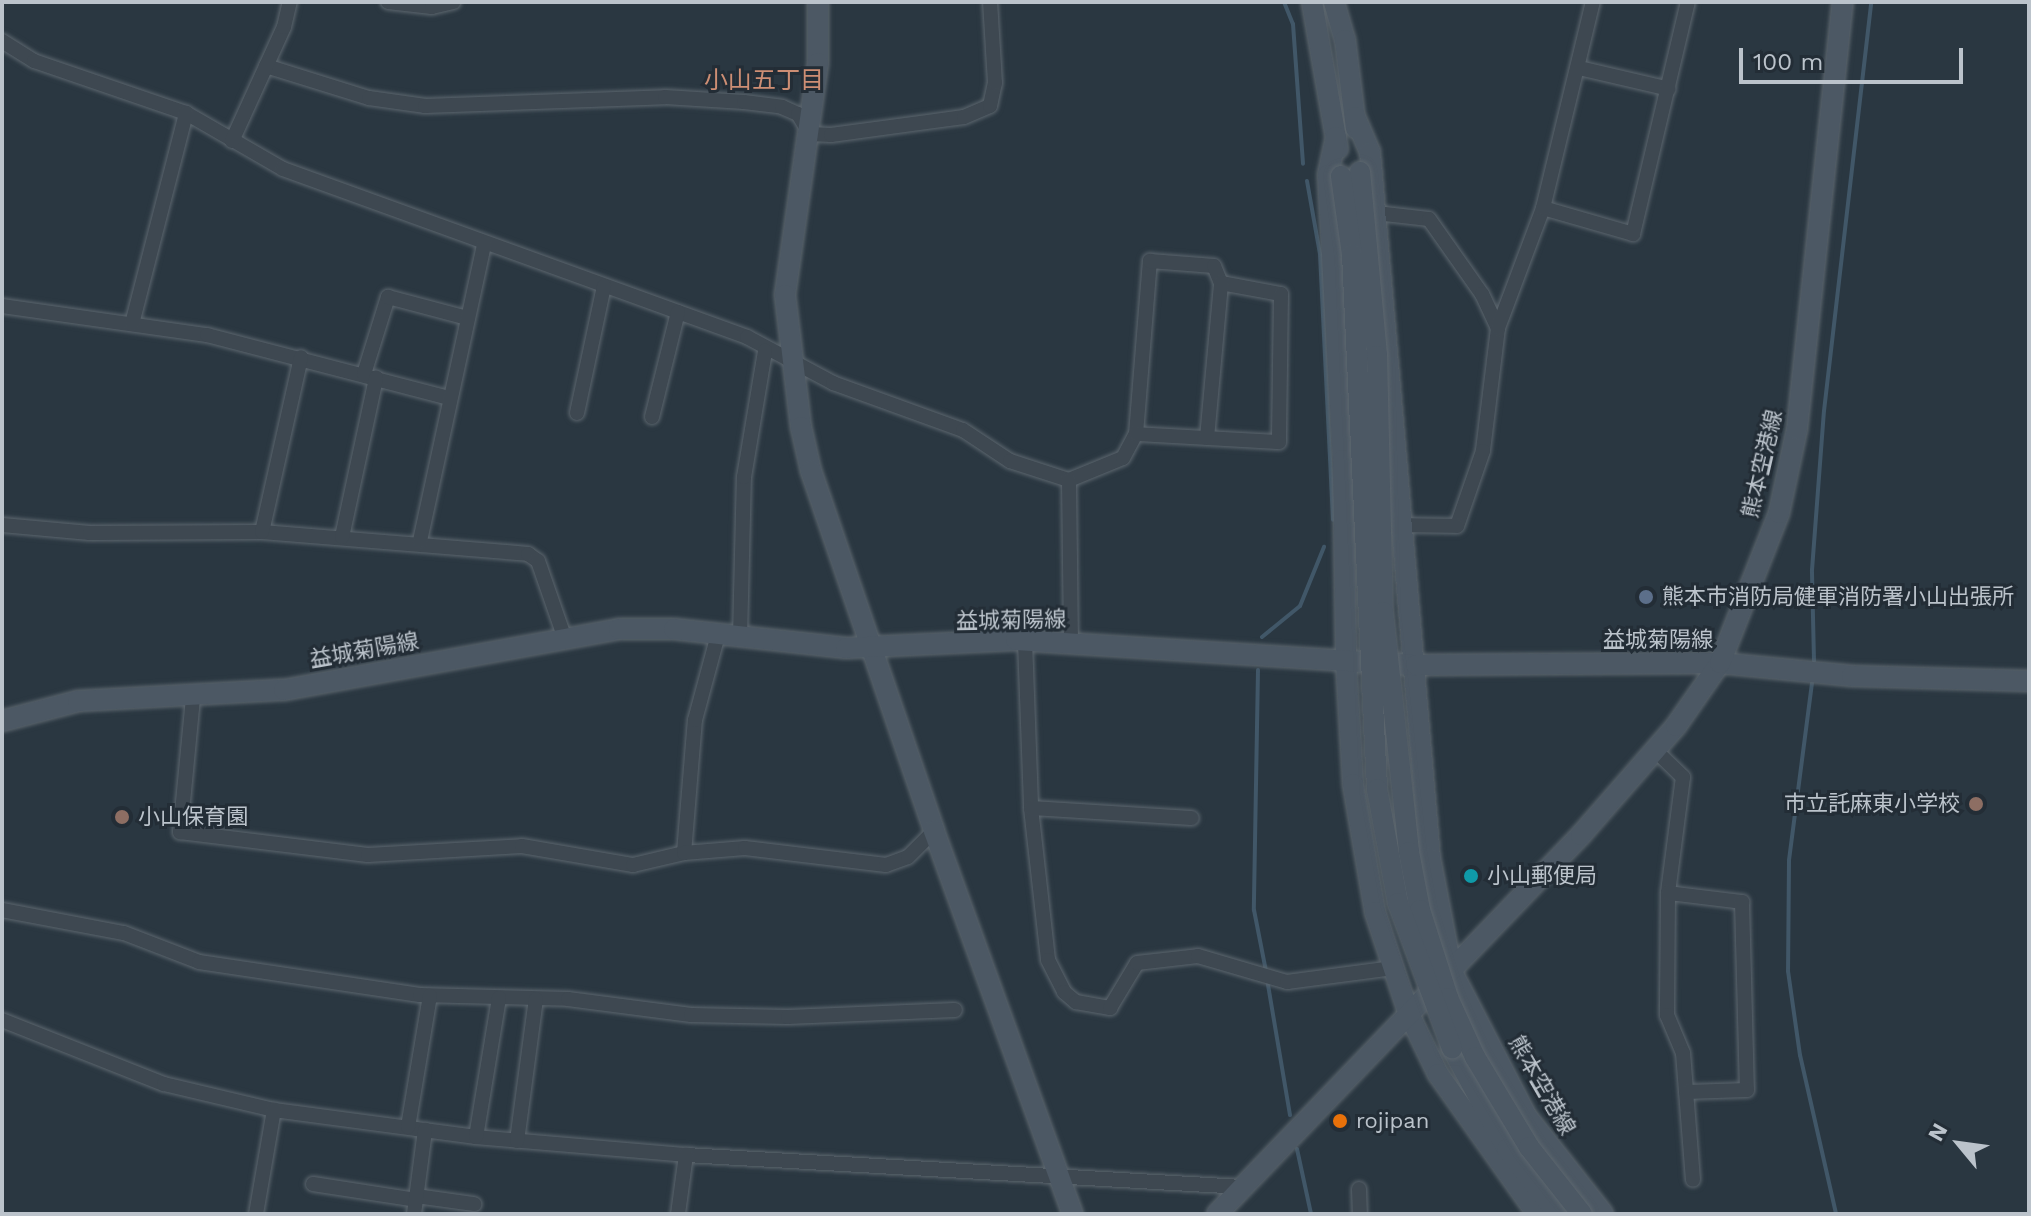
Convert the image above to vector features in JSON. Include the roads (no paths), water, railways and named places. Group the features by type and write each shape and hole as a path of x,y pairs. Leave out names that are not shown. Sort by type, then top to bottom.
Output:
{"main road":[{"path":"818,2 818,63 810,134 798,185 785,295 792,365 811,471 934,831 1073,1214"},
{"name":"熊本空港線","path":"1312,2 1336,137 1351,174 1377,356 1383,612 1409,852 1420,910 1448,998 1475,1057 1529,1147 1582,1214"},
{"name":"熊本空港線","path":"1334,2 1355,117 1370,152 1430,858 1452,972 1527,1117 1603,1214"},
{"name":"熊本空港線","path":"1217,1214 1452,972 1655,750 1720,663 1779,513 1797,429 1843,2"},
{"name":"熊本空港線","path":"1355,117 1351,174 1352,254 1377,789 1398,903 1452,1048 1507,1149 1558,1214"},
{"name":"熊本空港線","path":"1336,137 1328,175 1343,460 1346,661 1353,784 1375,912 1409,1014 1438,1074 1537,1214"},
{"name":"益城菊陽線","path":"2,721 78,701 193,698 284,690 619,629 873,647 1025,641 1416,665 1720,663 1852,676 2029,681"}],"street":[{"path":"232,141 266,66 290,2"},
{"path":"388,2 432,7 453,2"},
{"path":"266,66 369,98 425,106 665,97 744,102 798,114 810,134 964,117 990,106 995,83 990,2"},
{"path":"1401,525 1457,526 1483,451 1498,328 1543,208 1593,2"},
{"path":"1543,208 1633,234 1688,2"},
{"path":"2,41 34,61 186,113 283,169 747,337 792,365 886,406 963,430 1010,461 1069,480 1123,458 1136,434 1150,261 1214,266 1221,283 1207,438"},
{"path":"1579,68 1669,89"},
{"path":"132,324 186,113"},
{"path":"1376,213 1429,219 1482,294 1498,328"},
{"path":"420,541 448,398 484,244"},
{"path":"1136,434 1279,442 1281,294 1221,283"},
{"path":"577,413 579,368 604,286"},
{"path":"342,537 370,376 388,297 467,318"},
{"path":"2,306 132,324 301,357 448,398"},
{"path":"652,417 678,312"},
{"path":"740,637 744,477 765,351"},
{"path":"262,532 301,357"},
{"path":"1069,480 1071,643"},
{"path":"2,527 90,533 262,532 420,541 528,554 538,561 565,639"},
{"path":"684,853 695,720 718,635"},
{"path":"1025,641 1031,808 1050,970 1056,985 1076,1002 1110,1008 1137,963 1198,956 1273,979 1393,968"},
{"path":"193,698 180,832 368,855 522,846 633,865 684,853 745,848 886,865 908,857 934,831"},
{"path":"1655,750 1683,777 1668,893 1667,1015 1683,1053 1693,1180"},
{"path":"1031,808 1192,818"},
{"path":"1668,893 1742,902 1747,1090 1686,1092"},
{"path":"2,910 124,933 199,962 430,996 536,999 691,1015 788,1017 955,1010"},
{"path":"408,1127 430,996"},
{"path":"476,1137 499,998"},
{"path":"517,1141 536,999"},
{"path":"2,1020 138,1076 274,1110 476,1137 686,1155 1242,1187"},
{"path":"256,1214 274,1110"},
{"path":"415,1204 425,1130"},
{"path":"678,1214 686,1155"},
{"path":"313,1184 415,1204 474,1204"},
{"path":"1359,1189 1360,1214"}],"waterway":[{"path":"1284,2 1293,24 1303,164"},
{"path":"1814,661 1812,570 1824,411 1871,2"},
{"path":"1307,181 1320,254 1333,520"},
{"path":"1262,637 1300,606 1324,547"},
{"path":"1258,670 1254,910 1266,971"},
{"path":"1812,683 1789,861 1788,971 1800,1055 1836,1214"},
{"path":"1267,979 1290,1115"},
{"path":"1297,1149 1311,1214"}],"place":[{"name":"熊本市消防局健軍消防署小山出張所","path":"1646,597"},
{"name":"市立託麻東小学校","path":"1976,804"},
{"name":"小山保育園","path":"122,817"},
{"name":"小山郵便局","path":"1471,876"},
{"name":"rojipan","path":"1340,1121"}],"district":[{"name":"小山五丁目","path":"764,81"}]}
